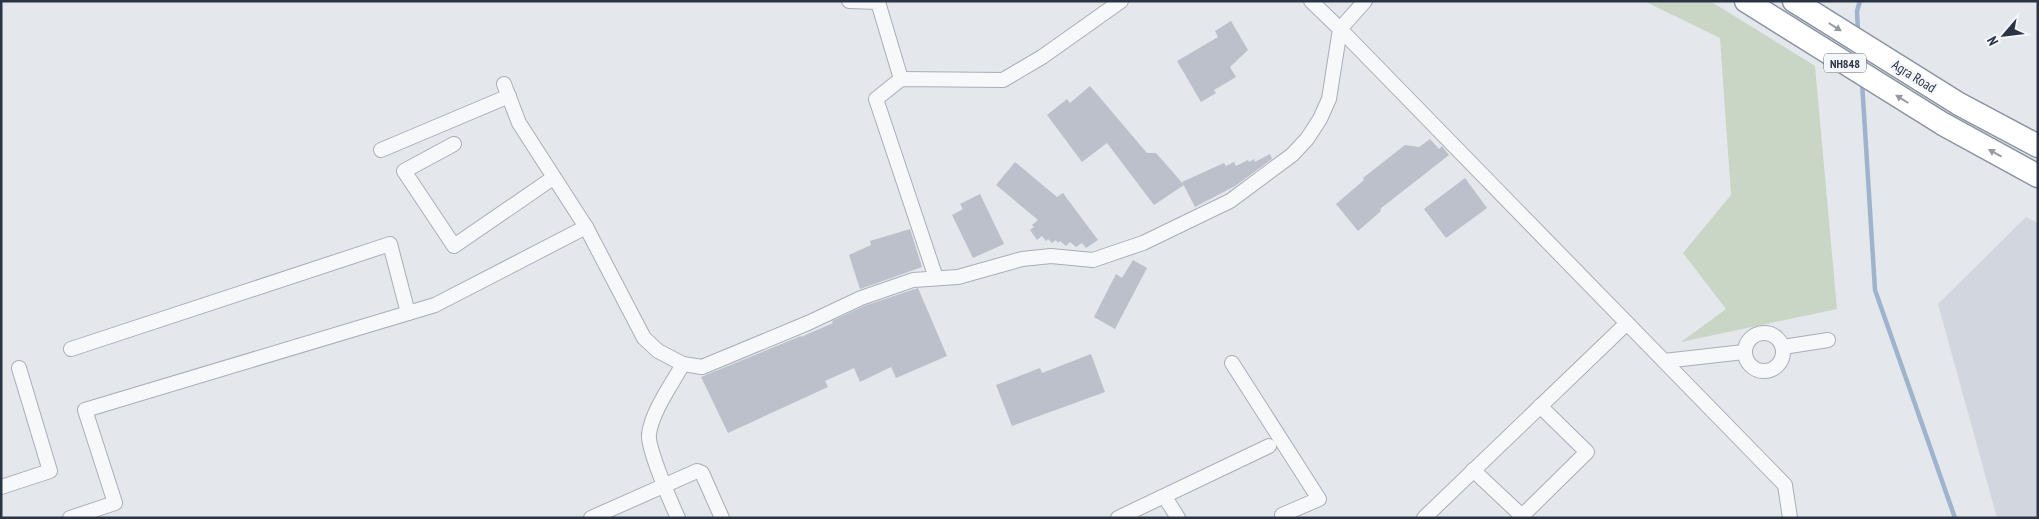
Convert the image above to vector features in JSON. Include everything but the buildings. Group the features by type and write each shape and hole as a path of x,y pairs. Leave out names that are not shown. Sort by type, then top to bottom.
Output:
{"highway":[{"name":"Agra Road","path":"1746,1 1943,124 2038,176"},
{"name":"Agra Road","path":"1794,1 1959,104 2038,146"}],"street":[{"path":"849,1 878,2 901,79"},
{"path":"936,278 876,99 901,79 1003,80 1042,57 1121,1"},
{"path":"1312,1 1785,485 1790,518"},
{"path":"381,150 506,90 519,124 586,227 644,338 658,352 683,364 702,367 800,327 861,298 913,280 958,277 1032,258 1051,256 1092,260 1143,243 1230,201 1292,155 1307,139 1320,119 1329,99 1340,29 1365,1"},
{"path":"454,144 404,171 454,246 553,178"},
{"path":"70,518 115,503 85,410 435,305 586,227"},
{"path":"72,349 390,244 408,313"},
{"path":"1424,518 1627,323"},
{"path":"1758,333 1771,334 1776,337 1783,348 1782,360 1778,366 1766,371 1760,371 1749,364 1744,352 1748,340 1758,333"},
{"path":"1783,348 1828,340"},
{"path":"1664,361 1744,352"},
{"path":"1232,363 1319,499 1281,517"},
{"path":"678,518 664,487 648,436 652,418 683,364"},
{"path":"1,487 50,471 19,368"},
{"path":"1473,470 1522,516 1587,452 1540,406"},
{"path":"1118,518 1269,446"},
{"path":"591,518 697,471 702,472 722,518"},
{"path":"1165,496 1178,518"}],"shaded area":[{"path":"2026,217 2038,223 2038,518 1997,518 1938,304"}],"green space":[{"path":"1644,1 1710,1 1815,66 1837,309 1681,342 1726,309 1683,253 1731,195 1720,38"}],"waterway":[{"path":"1858,32 1857,11 1860,1"},
{"path":"1862,82 1875,290 1955,518"}]}
